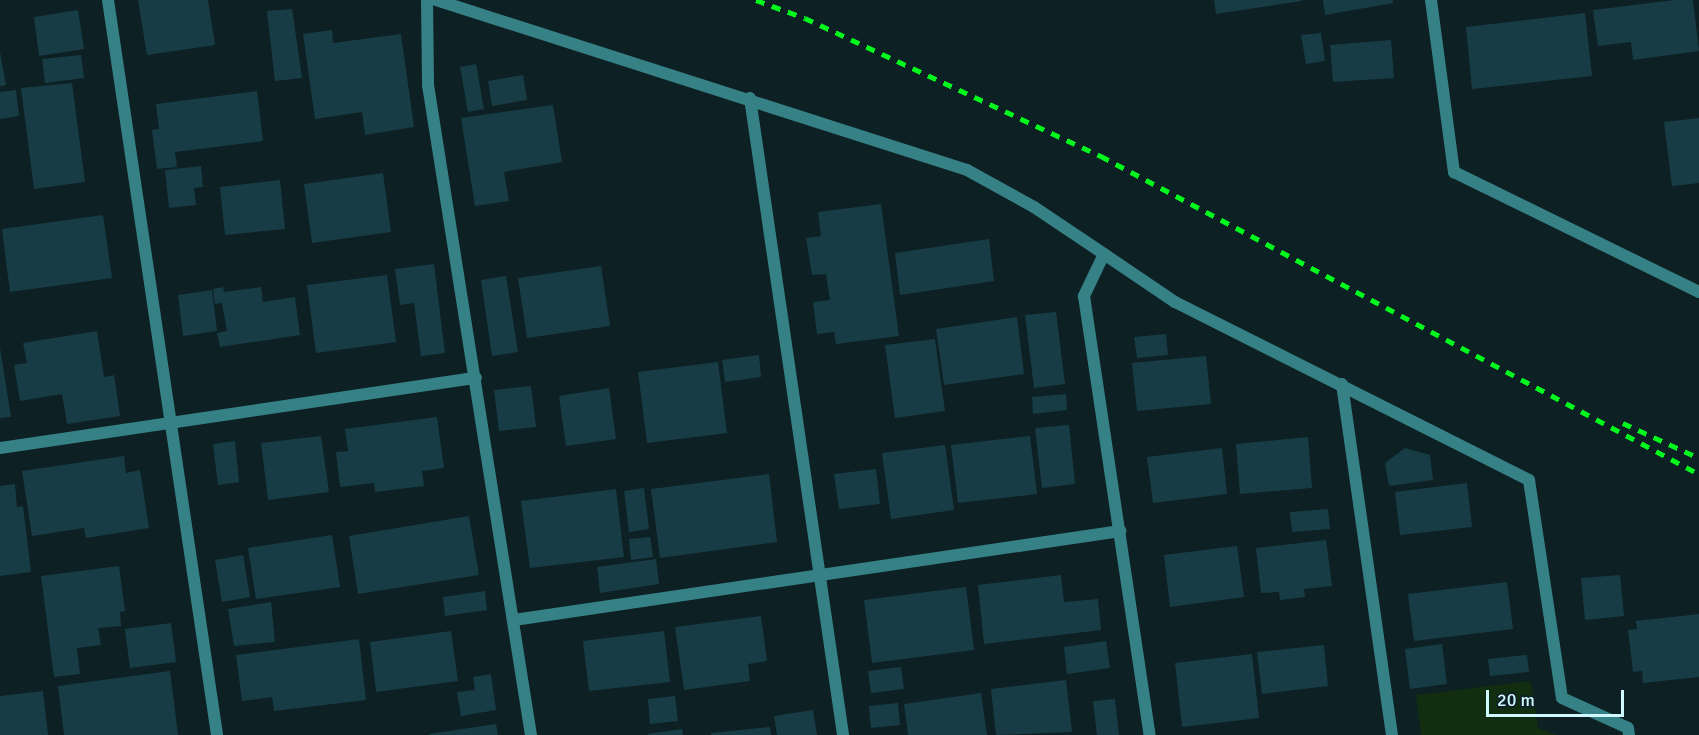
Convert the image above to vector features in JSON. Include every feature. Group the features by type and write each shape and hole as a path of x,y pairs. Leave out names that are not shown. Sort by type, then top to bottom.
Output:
{"street":[{"path":"108,0 217,735"},
{"path":"427,0 428,85 531,735"},
{"path":"436,0 750,98 967,170 1034,207 1175,302 1529,480 1562,698 1628,729 1629,735"},
{"path":"1431,0 1454,172 1699,292"},
{"path":"750,98 843,735"},
{"path":"1104,254 1084,296 1150,735"},
{"path":"0,448 476,378"},
{"path":"1342,384 1392,735"},
{"path":"514,620 1120,531"}],"green space":[{"path":"1531,681 1538,728 1557,735 1421,735 1416,695"}],"building":[{"path":"138,0 208,0 215,45 147,55"},
{"path":"1214,0 1301,0 1302,1 1216,14"},
{"path":"1323,0 1393,0 1393,3 1325,15"},
{"path":"1693,0 1699,51 1633,60 1631,42 1598,46 1593,10"},
{"path":"292,9 302,78 275,81 267,11"},
{"path":"78,10 84,49 39,56 34,17"},
{"path":"1585,13 1592,76 1472,89 1466,27"},
{"path":"332,30 333,43 401,34 414,127 365,135 362,112 315,119 303,34"},
{"path":"1321,33 1325,61 1306,64 1301,35"},
{"path":"1391,40 1394,78 1333,82 1330,45"},
{"path":"0,52 6,85 0,86"},
{"path":"81,55 84,78 45,83 42,59"},
{"path":"476,64 484,109 468,112 460,67"},
{"path":"523,75 527,100 492,106 488,81"},
{"path":"72,83 85,182 34,189 21,88"},
{"path":"16,90 19,116 0,119 0,92"},
{"path":"257,91 263,141 175,152 177,167 157,169 152,130 159,129 156,104"},
{"path":"553,105 562,162 504,172 509,201 475,206 461,118"},
{"path":"1699,118 1699,183 1672,186 1664,122"},
{"path":"201,166 203,187 194,188 196,205 169,208 165,170"},
{"path":"383,173 391,232 312,243 304,184"},
{"path":"280,180 285,229 225,235 220,187"},
{"path":"881,204 899,336 836,344 834,332 817,334 813,302 830,300 826,274 812,275 806,238 821,236 818,212"},
{"path":"103,215 112,278 10,292 2,229"},
{"path":"989,239 994,281 900,295 895,253"},
{"path":"434,264 445,353 421,356 414,303 400,305 395,269"},
{"path":"601,266 610,326 527,338 518,278"},
{"path":"387,275 396,342 316,353 307,285"},
{"path":"506,276 518,352 492,356 481,280"},
{"path":"223,287 224,292 261,287 263,302 295,297 300,335 220,347 217,333 227,331 222,303 215,304 213,289"},
{"path":"212,290 217,331 183,336 178,295"},
{"path":"1056,312 1065,384 1034,388 1025,315"},
{"path":"1017,317 1024,374 944,385 936,329"},
{"path":"97,331 104,377 114,375 120,416 67,424 62,394 20,401 14,365 27,363 23,343"},
{"path":"1166,334 1168,355 1137,358 1134,337"},
{"path":"935,339 945,411 895,418 885,345"},
{"path":"0,348 11,417 0,418"},
{"path":"759,355 761,377 725,382 722,360"},
{"path":"1206,356 1211,404 1137,411 1132,363"},
{"path":"718,362 727,433 647,443 638,372"},
{"path":"531,386 536,427 499,431 494,390"},
{"path":"609,388 616,439 566,446 559,396"},
{"path":"1066,394 1067,410 1033,414 1032,397"},
{"path":"437,417 444,468 422,471 424,486 375,492 374,483 340,487 336,452 348,451 345,429"},
{"path":"1069,425 1075,484 1042,488 1035,428"},
{"path":"321,436 329,492 268,500 261,443"},
{"path":"1030,436 1037,494 958,503 951,445"},
{"path":"1308,437 1312,488 1240,494 1236,444"},
{"path":"235,441 239,482 218,485 213,444"},
{"path":"945,445 954,510 891,519 882,453"},
{"path":"1222,448 1227,494 1153,503 1147,457"},
{"path":"1405,448 1430,455 1433,480 1389,486 1385,463"},
{"path":"124,456 126,473 140,470 149,528 86,538 84,528 32,536 22,471"},
{"path":"876,469 880,504 839,509 834,474"},
{"path":"769,474 777,542 660,558 651,489"},
{"path":"1467,483 1472,527 1400,535 1395,492"},
{"path":"15,484 17,507 23,506 31,572 0,576 0,486"},
{"path":"644,488 649,529 629,532 624,491"},
{"path":"616,489 624,557 530,568 521,501"},
{"path":"1328,509 1330,529 1292,532 1290,512"},
{"path":"469,516 479,575 358,594 349,536"},
{"path":"332,535 340,587 256,599 248,548"},
{"path":"650,537 653,557 631,560 629,539"},
{"path":"1326,540 1332,586 1304,589 1305,597 1280,600 1279,592 1261,593 1256,548"},
{"path":"1237,546 1244,597 1170,607 1164,555"},
{"path":"243,555 250,597 222,602 215,560"},
{"path":"656,559 659,584 600,593 597,567"},
{"path":"119,566 125,611 120,612 121,626 98,628 101,645 77,648 80,674 54,677 41,576"},
{"path":"1061,575 1064,602 1098,599 1101,630 984,644 978,585"},
{"path":"1620,575 1624,616 1585,620 1581,578"},
{"path":"1507,582 1513,629 1414,641 1408,594"},
{"path":"966,587 974,650 872,663 864,600"},
{"path":"485,591 487,610 445,616 443,597"},
{"path":"271,602 275,642 234,646 228,609"},
{"path":"1699,614 1699,677 1643,683 1642,671 1633,672 1628,630 1637,629 1636,621"},
{"path":"761,616 767,661 748,664 750,681 684,690 675,627"},
{"path":"171,623 176,662 130,668 125,629"},
{"path":"451,631 458,681 376,692 370,642"},
{"path":"664,631 670,682 589,691 583,641"},
{"path":"359,639 366,700 274,711 272,697 242,701 236,655"},
{"path":"1106,641 1110,668 1067,674 1064,647"},
{"path":"1442,644 1447,684 1410,689 1405,649"},
{"path":"1324,645 1328,686 1262,694 1257,652"},
{"path":"1252,654 1259,718 1182,727 1175,663"},
{"path":"1527,655 1529,672 1490,676 1488,659"},
{"path":"901,667 904,689 871,693 868,671"},
{"path":"170,671 178,735 64,735 58,686"},
{"path":"491,674 496,710 461,716 457,692 475,690 473,677"},
{"path":"1066,680 1072,732 996,735 991,689"},
{"path":"43,691 48,735 0,735 0,696"},
{"path":"981,693 987,735 908,735 904,704"},
{"path":"675,696 678,721 650,724 648,699"},
{"path":"1115,699 1119,735 1097,735 1093,701"},
{"path":"898,703 900,725 871,728 869,706"},
{"path":"813,710 817,735 777,735 774,716"},
{"path":"496,724 498,735 429,735 429,734"},
{"path":"770,727 771,735 711,735 711,733"},
{"path":"682,729 683,735 647,734"}],"railway":[{"path":"756,0 805,18 1101,156 1699,474"},
{"path":"1623,423 1699,458"}]}
